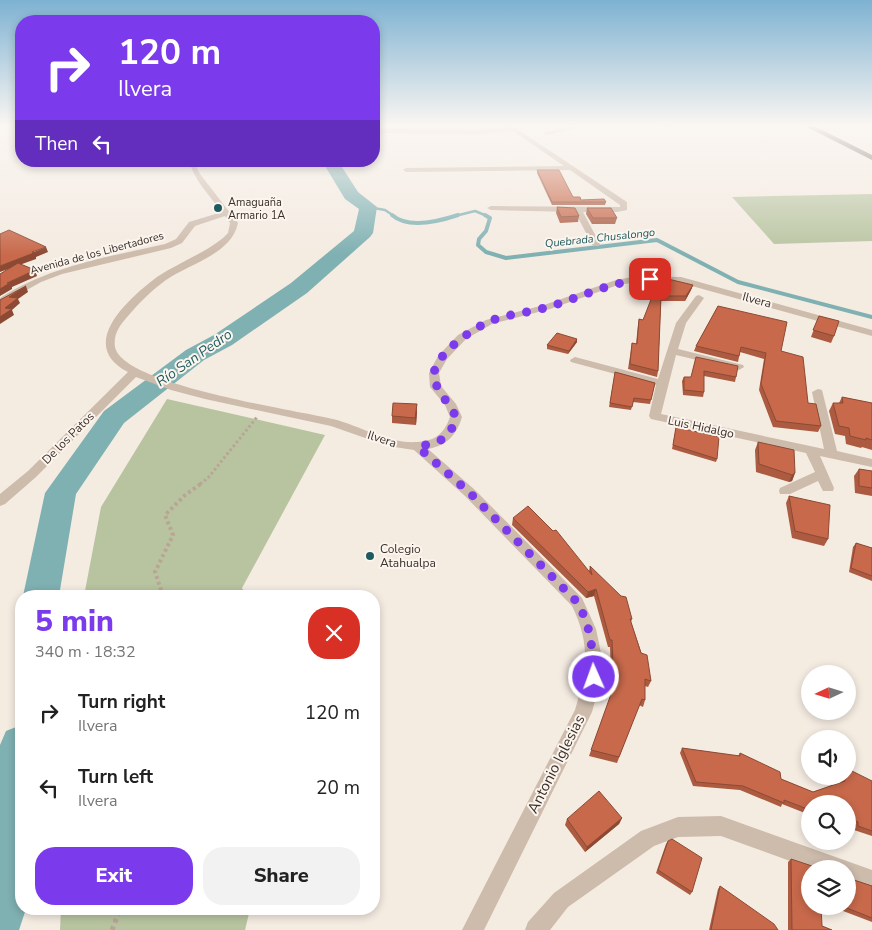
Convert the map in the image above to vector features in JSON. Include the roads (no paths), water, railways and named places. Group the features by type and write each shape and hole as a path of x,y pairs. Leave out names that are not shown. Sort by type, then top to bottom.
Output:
{"street":[{"path":"194,168 225,213"},
{"path":"406,170 537,168"},
{"path":"491,208 617,210 624,208 624,204 571,168"},
{"path":"578,210 596,244"},
{"name":"Avenida de los Libertadores","path":"0,302 29,283 80,267 168,246 179,241 192,224 225,213"},
{"name":"Ilvera","path":"225,213 234,223 231,234 213,249 161,279 120,319 111,332 110,344 112,355 140,375 194,394 266,407 349,427 400,445 418,447 438,442 447,437 452,430 456,417 450,404 436,388 434,373 442,358 462,338 489,322 547,307 616,283 638,279 681,280 872,333"},
{"name":"Luis Hidalgo","path":"699,298 682,323 662,383 655,416 872,463"},
{"path":"673,351 739,367"},
{"path":"575,360 662,383"},
{"name":"De los Patos","path":"0,501 140,375"},
{"path":"818,392 832,455"},
{"name":"Antonio Iglesias","path":"418,447 470,493 577,602 586,619 592,644 594,677 583,712 472,930"},
{"path":"811,450 828,488"},
{"path":"785,491 822,474"},
{"path":"536,930 569,894 648,838 678,827 722,826 816,860"},
{"path":"856,874 872,880"}],"waterway":[{"name":"Río San Pedro","path":"42,590 61,493 114,417 195,355 223,340 299,288 363,233 368,207 351,195 335,168"},
{"name":"Quebrada Chusalongo","path":"368,207 385,210 394,216"},
{"name":"Quebrada Chusalongo","path":"455,216 475,211 486,216"},
{"name":"Quebrada Chusalongo","path":"392,215 407,222 415,223 442,220 458,215"},
{"name":"Quebrada Chusalongo","path":"486,216 490,218 486,231 479,239 478,245 486,252 506,258 657,240 738,282 872,317"},
{"name":"Río San Pedro","path":"0,915 15,794"}],"place":[{"name":"Amaguaña Armario 1A","path":"218,208"},
{"name":"Colegio Atahualpa","path":"370,556"}]}
